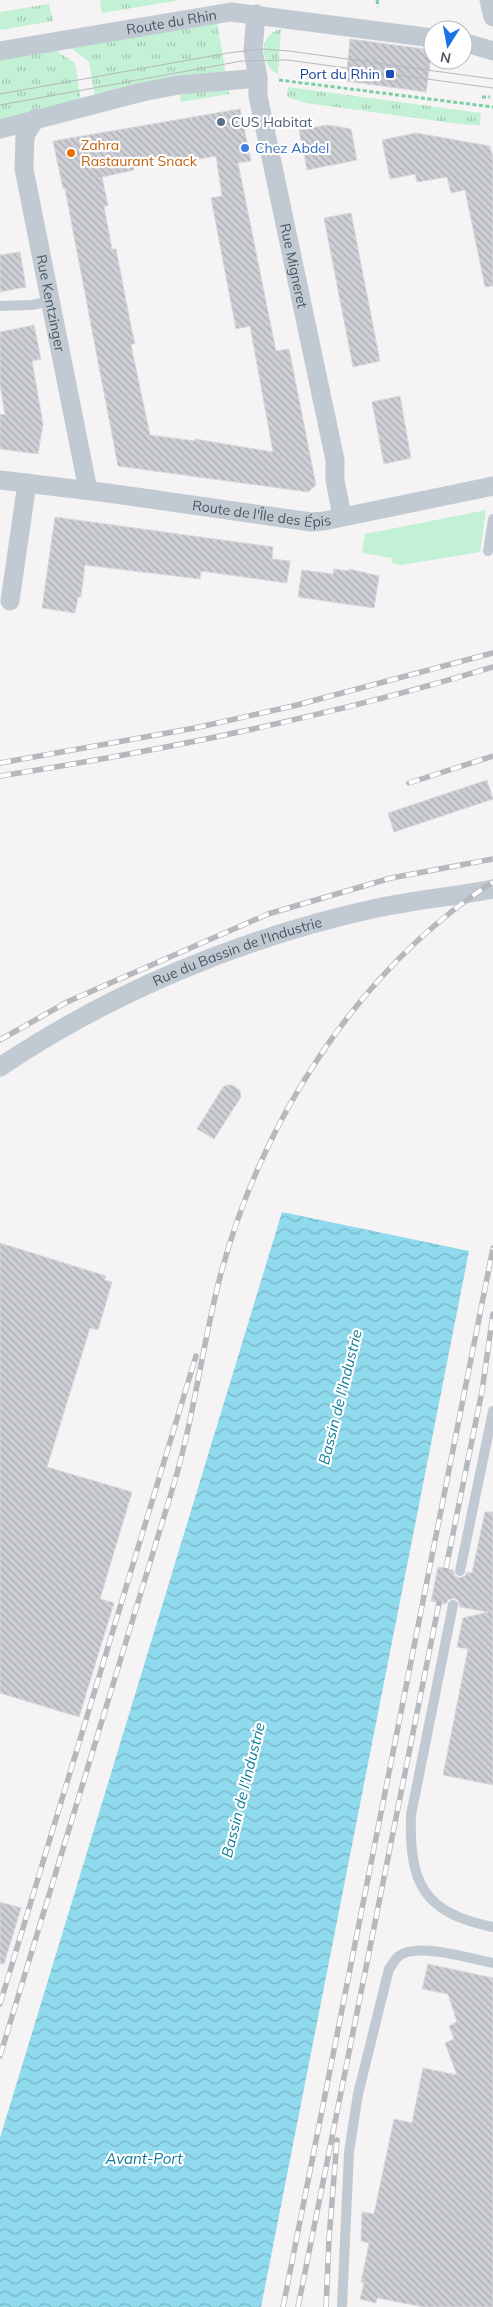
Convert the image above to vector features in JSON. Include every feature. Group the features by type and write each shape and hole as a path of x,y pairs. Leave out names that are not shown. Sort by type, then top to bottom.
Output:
{"street":[{"path":"489,0 493,17"},
{"name":"Route du Rhin","path":"0,51 231,12 423,37"},
{"name":"Rue Migneret","path":"256,14 253,50 258,78 258,96 334,460 335,480 342,516"},
{"path":"473,45 493,51"},
{"path":"0,129 36,118 142,92 179,85 258,78"},
{"name":"Rue Kentzinger","path":"36,118 25,135 24,169 88,490"},
{"name":"Route de l'Île des Épis","path":"0,480 88,490 311,522 324,521 493,486"},
{"path":"10,601 27,483"},
{"name":"Rue du Bassin de l'Industrie","path":"0,1067 63,1028 121,998 181,970 246,945 314,924 378,908 493,888"}],"lane":[{"path":"0,306 32,305 50,301"},
{"path":"488,551 493,519"},
{"path":"460,1571 493,1411"},
{"path":"453,1605 411,1815 410,1844 413,1864 424,1892 442,1910 470,1922 493,1927"},
{"path":"342,2307 349,2152 358,2094 389,1969 399,1956 414,1950 493,1963"}],"path":[{"path":"377,0 378,7"},
{"path":"258,78 493,108"},
{"path":"482,97 490,97"}],"green space":[{"path":"100,0 180,0 102,13"},
{"path":"49,4 53,21 0,30 0,12"},
{"path":"217,21 226,75 95,97 89,62 68,46"},
{"path":"281,29 278,74 267,64 264,50 268,37 273,32"},
{"path":"55,50 75,63 81,100 0,123 0,57"},
{"path":"288,87 481,113 480,125 460,124 306,103 287,97"},
{"path":"229,88 229,94 181,102 180,92"},
{"path":"486,510 480,552 401,565 392,563 392,558 362,553 365,534"}],"water":[{"name":"Avant-Port","path":"282,1212 469,1251 261,2307 0,2307 0,2138"}],"building":[{"path":"350,39 423,49 423,70 429,70 426,92 346,81"},
{"path":"240,109 251,161 238,163 276,351 289,349 316,485 308,492 118,466 65,189 63,189 53,141","holes":["173,156 175,163 216,156 222,196 211,198 236,329 250,326 273,452 195,439 195,441 150,435 131,345 135,343 116,249 112,249 104,206 108,206 102,177 134,170 133,163"]},
{"path":"327,125 351,129 357,160 307,170 299,130"},
{"path":"416,133 490,146 493,158 493,286 485,287 465,190 451,193 447,177 417,182 415,174 390,179 382,140"},
{"path":"351,213 380,361 353,367 324,218"},
{"path":"20,252 26,287 0,292 0,255"},
{"path":"34,325 41,359 32,361 43,424 38,454 0,449 0,414 5,415 0,384 0,332"},
{"path":"400,396 411,458 384,464 372,402"},
{"path":"55,517 273,547 272,559 290,561 287,583 201,571 200,579 85,565 81,597 78,597 75,613 42,608"},
{"path":"334,569 349,571 349,569 379,576 374,608 298,597 302,570 333,574"},
{"path":"487,780 493,799 394,832 388,813"},
{"path":"232,1085 240,1090 241,1097 214,1139 197,1129 223,1087"},
{"path":"0,1243 106,1276 104,1280 112,1282 98,1330 90,1328 47,1467 132,1492 100,1599 114,1603 79,1717 0,1693"},
{"path":"485,1512 493,1512 493,1785 443,1775 468,1649 457,1647 463,1618 488,1612 460,1607 458,1600 454,1598 448,1600 446,1604 431,1601 438,1567 453,1570 455,1576 459,1578 465,1576 467,1572 472,1573"},
{"path":"0,1902 21,1908 4,1964 0,1964"},
{"path":"428,1964 493,1978 493,2307 424,2307 377,2298 376,2303 360,2299 364,2283 361,2282 369,2243 361,2241 362,2212 374,2214 394,2119 412,2123 423,2068 457,2075 445,2043 454,2039 449,2026 457,2022 448,1994 422,1989"}],"tram line":[{"path":"0,94 228,53 263,49 493,79"},
{"path":"0,105 242,61 288,60 493,88"}],"railway":[{"path":"0,763 195,728 293,706 493,653"},
{"path":"0,776 124,755 248,730 371,701 493,667"},
{"path":"409,783 493,756"},
{"path":"0,1040 67,1002 268,914 391,878 493,859"},
{"path":"0,2056 173,1487 187,1435 220,1277 238,1219 261,1162 289,1107 321,1054 358,1005 399,959 444,918 493,882"},
{"path":"283,2307 493,1248"},
{"path":"446,1568 482,1391 493,1314"},
{"path":"0,2004 196,1356"},
{"path":"298,2307 439,1603"},
{"path":"326,2307 337,2140"}],"place":[{"name":"Port du Rhin","path":"390,74"},
{"name":"CUS Habitat","path":"221,122"},
{"name":"Chez Abdel","path":"245,148"},
{"name":"Zahra Rastaurant Snack","path":"71,153"}],"water label":[{"name":"Bassin de l'Industrie","path":"340,1397"},
{"name":"Bassin de l'Industrie","path":"243,1790"}]}
